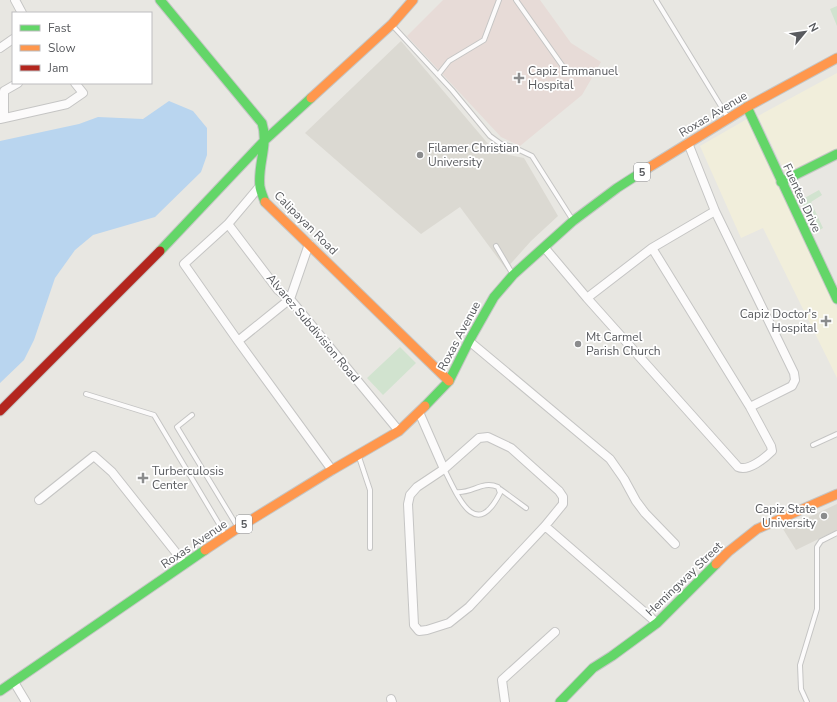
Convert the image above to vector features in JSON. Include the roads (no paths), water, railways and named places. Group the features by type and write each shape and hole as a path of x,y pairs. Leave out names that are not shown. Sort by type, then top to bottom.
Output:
{"main road":[{"name":"Calipayan Road","path":"160,0 262,123 265,131 265,140 260,186 265,202 449,381"},
{"path":"0,411 166,245 265,140 392,24 413,0"},
{"name":"Roxas Avenue","path":"0,692 238,528 398,431 449,381 469,341 494,297 513,275 573,221 617,188 688,142 747,107 837,58"},
{"name":"Fuentes Drive","path":"747,107 837,299"},
{"path":"781,182 837,154"},
{"name":"Hemingway Street","path":"560,702 592,668 612,656 657,623 728,552 757,530 837,494"}],"street":[{"path":"15,0 21,12"},
{"path":"0,48 12,40"},
{"path":"16,84 4,91 2,119 67,104 83,93 76,84"},
{"path":"688,142 715,211 794,373 795,380 792,386 750,407"},
{"path":"260,186 228,224 184,264 332,470"},
{"path":"587,298 652,248 715,211"},
{"name":"Alvarez Subdivision Road","path":"228,224 278,290 290,299 398,431"},
{"path":"238,341 290,299 309,244"},
{"path":"544,247 587,298 738,467 743,469 753,465 772,451 772,446 750,407 652,248"},
{"path":"469,341 610,459 645,513 676,544"},
{"path":"419,412 444,469"},
{"path":"488,437 511,448 559,491 563,497 563,504 545,526 469,607 449,623 419,631 414,625 408,504 410,495 417,487 444,469 479,438 488,437"},
{"path":"39,500 94,456 112,472 185,564"},
{"path":"545,526 657,623"},
{"path":"505,702 502,680 555,632"},
{"path":"14,682 26,702"}],"lane":[{"path":"438,75 449,61 484,40 499,0"},
{"path":"516,0 564,68"},
{"path":"656,0 728,118"},
{"path":"392,24 490,136 501,144 514,147 532,156 573,221"},
{"path":"496,246 513,275"},
{"path":"86,394 154,415 227,536"},
{"path":"192,415 177,427 238,528"},
{"path":"813,445 837,434"},
{"path":"358,455 370,490 370,548"},
{"path":"444,469 466,509 474,514 478,515 486,512 498,499 500,489"},
{"path":"456,492 462,493 486,484 500,489 526,508"},
{"path":"807,702 801,690 800,665 817,609 817,547 821,541 837,533"}],"water":[{"path":"169,101 193,111 207,128 207,155 201,172 155,217 93,235 75,250 55,278 34,340 24,360 0,383 0,141 79,124 98,117 143,119"}],"place":[{"name":"Capiz Emmanuel Hospital","path":"519,78"},
{"name":"Filamer Christian University","path":"420,155"},
{"name":"Capiz Doctor's Hospital","path":"826,321"},
{"name":"Mt Carmel Parish Church","path":"578,344"},
{"name":"Turberculosis Center","path":"143,478"},
{"name":"Capiz State University","path":"824,516"}]}
